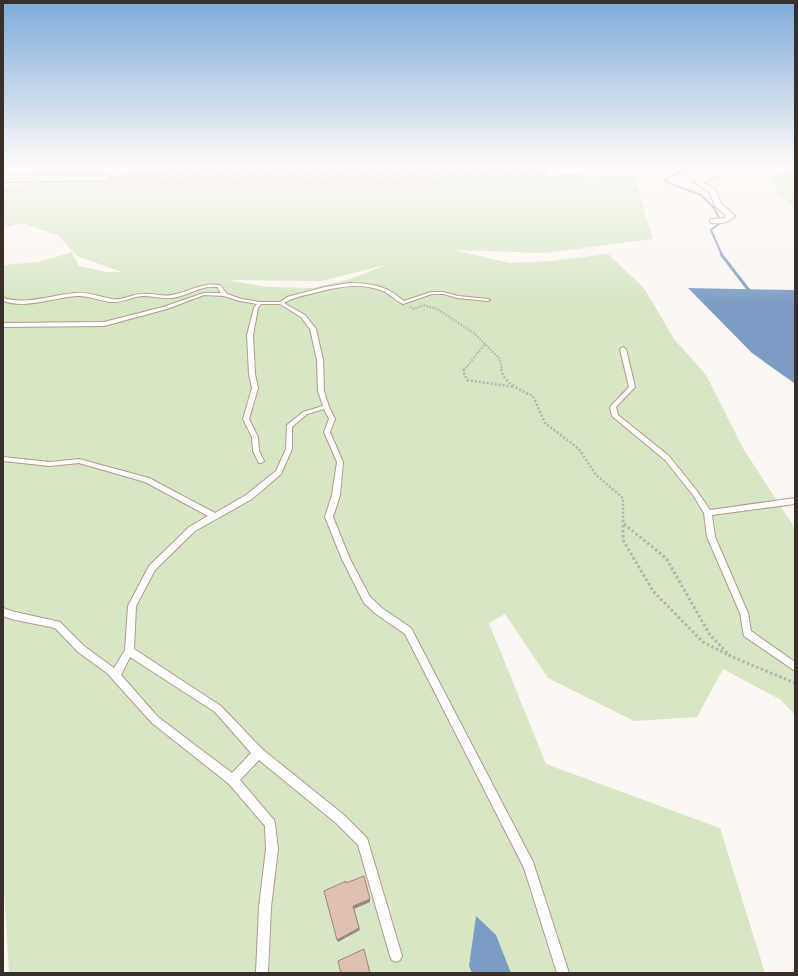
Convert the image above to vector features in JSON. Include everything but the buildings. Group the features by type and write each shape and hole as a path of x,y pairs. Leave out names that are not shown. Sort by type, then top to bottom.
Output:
{"street":[{"path":"714,221 726,220 731,216 727,213"}],"lane":[{"path":"281,303 289,298 344,284 363,285 385,290 403,303 431,293 443,293 458,297 488,300"},
{"path":"3,299 9,301 32,302 77,294 113,301 142,295 164,297 174,296 210,285 218,286 225,295"},
{"path":"3,325 104,324 165,308 204,294 225,295 240,300 260,303 281,303 303,316 313,329 320,360 321,391 332,419 326,432 340,462 336,495 329,517 346,559 367,600 379,611 408,631 529,866 563,973"},
{"path":"260,303 256,308 250,334 252,374 255,388 246,419 255,437 256,451 261,461"},
{"path":"623,349 632,387 613,407 614,416 667,458 695,493 708,513 711,537 744,613 747,633 795,667"},
{"path":"115,676 129,651 132,606 152,568 192,529 249,497 279,472 289,449 289,426 306,413 326,407"},
{"path":"3,459 50,464 79,461 147,480 214,516"},
{"path":"708,513 795,501"},
{"path":"3,612 10,615 56,625 81,649 110,670 155,720 233,780 270,824 272,849 265,907 262,973"},
{"path":"129,651 218,709 258,753 340,819 363,842 396,956"},
{"path":"233,780 258,753"}],"path":[{"path":"403,303 414,309 423,305 437,309 474,333 500,359 502,373 514,387"},
{"path":"484,344 463,371 467,380 514,387 533,396 545,423 579,449 596,475 623,498 624,540 653,591 703,642 730,656 795,682"},
{"path":"624,524 666,558 710,635 730,656"}],"green space":[{"path":"3,213 645,213 653,239 544,253 454,250 509,263 552,261 608,254 644,288 674,339 706,375 744,450 795,528 795,715 781,700 723,669 697,717 634,721 548,678 505,614 489,623 546,764 720,828 765,973 9,973 3,873 3,265 38,262 72,252 79,266 106,272 122,272 77,256 59,236 24,223 3,228","holes":["386,265 350,279 313,288 266,287 228,280 321,281"]}],"water":[{"path":"688,288 795,290 795,382 794,383 752,353"},
{"path":"476,916 496,935 511,973 472,973 469,966"}],"waterway":[{"path":"716,213 721,222 711,230 722,255"},
{"path":"721,254 751,293"}]}
